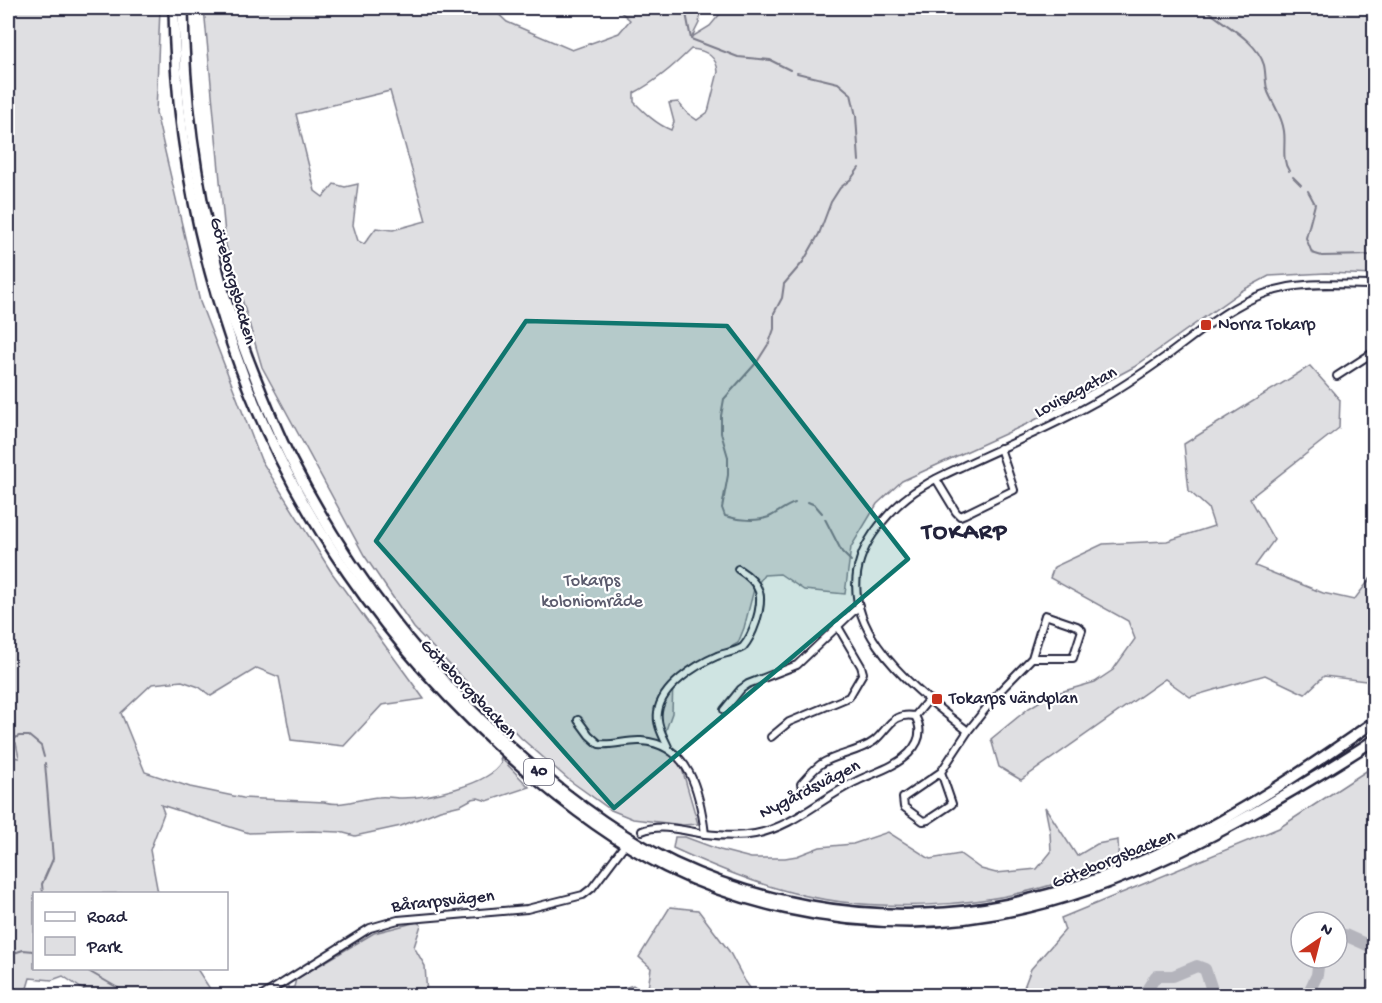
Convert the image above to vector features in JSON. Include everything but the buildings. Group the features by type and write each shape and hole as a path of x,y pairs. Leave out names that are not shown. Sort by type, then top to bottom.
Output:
{"highway":[{"name":"Göteborgsbacken","path":"174,8 181,129 201,238 214,288 233,348 258,410 308,510 337,557 375,610 435,683 476,726 546,788 617,839 696,880 754,900 797,911 880,921 970,918 1064,899 1126,876 1212,836 1339,763 1374,740"},
{"name":"Göteborgsbacken","path":"183,8 189,121 197,179 209,234 227,303 267,406 290,456 344,552 438,675 510,747 551,782 623,834 674,862 700,873 756,893 787,901 839,910 885,914 942,913 999,906 1061,892 1092,882 1151,857 1275,791 1374,722"}],"street":[{"name":"Lovisagatan","path":"968,731 903,676 886,658 871,635 859,606 856,586 857,572 867,544 896,506 915,491 936,479 1060,421 1103,398 1132,380 1223,314 1244,302 1295,286 1374,285"},
{"path":"1337,376 1374,352"},
{"path":"936,479 956,512 960,516 965,514 1014,490 1000,448"},
{"path":"705,834 704,818 690,774 681,758 668,747 660,727 658,712 660,704 672,686 687,673 723,654 743,648 753,630 761,601 760,593 748,575 738,569"},
{"path":"724,710 748,684 796,665 859,606"},
{"path":"940,772 952,804 923,821 904,807 903,798 940,772 968,731 999,692 1032,658 1045,615 1077,626 1082,630 1072,658 1032,658"},
{"path":"771,737 789,722 849,697 863,674 861,666 837,626"},
{"path":"915,716 929,699"},
{"name":"Nygårdsvägen","path":"642,831 656,827 725,836 757,834 784,824 856,782 889,768 909,753 919,740 920,728 915,716 899,717 890,723 874,741 822,764 801,783"},
{"path":"578,720 599,744 639,741 668,747"},
{"name":"Bårarpsvägen","path":"262,996 333,950 379,925 406,920 527,909 583,895 592,888 623,848"}],"highlighted area":[{"path":"526,321 727,326 908,559 614,808 376,541"}],"green space":[{"path":"8,8 160,8 156,113 200,302 261,460 332,573 424,699 382,705 344,746 291,740 279,677 257,668 211,696 199,687 182,681 152,684 121,713 145,772 190,787 243,798 338,803 382,797 413,797 456,789 484,778 494,771 501,763 500,757 529,787 487,801 472,799 401,826 355,836 340,832 312,831 249,833 161,805 164,813 150,850 158,892 33,892 33,970 198,970 214,995 91,995 63,976 52,980 30,978 25,995 8,995 8,756 19,758 16,743 8,739"},
{"name":"Tokarps koloniområde","path":"204,8 492,8 507,22 572,50 619,33 630,20 616,8 702,8 699,23 692,37 710,26 725,8 1374,8 1374,275 1326,273 1269,276 1243,290 1134,367 1029,423 902,481 877,504 851,547 845,594 804,590 780,574 764,575 754,589 738,643 673,680 672,713 660,747 679,758 698,824 683,825 633,819 611,810 569,780 521,738 414,628 364,555 262,367 226,245","holes":["691,49 710,55 718,72 708,112 697,120 678,102 669,103 674,122 671,130 656,121 634,102 634,93 664,73","390,91 426,221 393,230 376,228 364,244 358,241 353,225 358,184 345,187 334,184 323,197 315,191 296,114"]},
{"path":"1310,366 1340,400 1339,428 1250,498 1274,540 1255,566 1323,593 1354,600 1374,574 1374,682 1324,676 1305,694 1265,675 1190,697 1165,679 1021,780 999,767 991,739 1029,708 1050,695 1095,682 1113,670 1135,639 1128,621 1050,578 1054,567 1103,544 1167,541 1214,526 1208,508 1189,491 1184,444"},
{"path":"1374,766 1374,995 1021,995 1031,969 1065,930 1061,918 1279,828"},
{"path":"1045,807 1077,856 1097,844 1118,840 1118,854 1115,859 1088,874 1034,890 961,902 886,905 849,903 779,889 726,871 673,848 675,837 685,837 751,858 785,858 820,847 853,844 888,832 930,859 960,854 981,869 996,873 1037,869 1051,852"},
{"path":"670,907 698,910 729,951 755,995 647,995 651,968 639,957"},
{"path":"417,922 421,925 414,947 425,966 427,995 268,996 287,984 289,989 294,987 296,979 374,933"},
{"path":"633,985 647,995 617,995 621,989"}],"waterway":[{"path":"685,8 691,39 738,57 770,60 790,70"},
{"path":"1207,8 1248,41 1260,56 1264,65 1266,86 1283,126 1284,156 1289,171"},
{"path":"797,73 838,83 851,94 856,116 859,161"},
{"path":"795,503 764,519 747,520 725,516 722,508 728,475 728,457 721,433 724,399 757,362 769,343 774,329 774,313 782,298 784,284 803,262 840,188 859,168"},
{"path":"1293,177 1301,185"},
{"path":"1308,191 1315,204 1306,238 1312,253 1322,256 1372,255 1374,253"},
{"path":"808,502 815,505 822,513"},
{"path":"825,519 842,552 851,561"},
{"path":"8,742 19,736 29,736 41,746 44,757"},
{"path":"43,892 42,884 53,859 45,763"},
{"path":"1349,937 1374,948"},
{"path":"8,947 14,953 23,950 33,951"},
{"path":"1143,996 1156,976 1173,976 1197,966 1205,969 1214,996"},
{"path":"86,970 132,996"},
{"path":"1307,996 1318,970"},
{"path":"340,996 348,994 354,996"}],"place":[{"name":"Norra Tokarp","path":"1206,325"},
{"name":"Tokarps vändplan","path":"937,699"}],"district":[{"name":"TOKARP","path":"965,533"}]}
